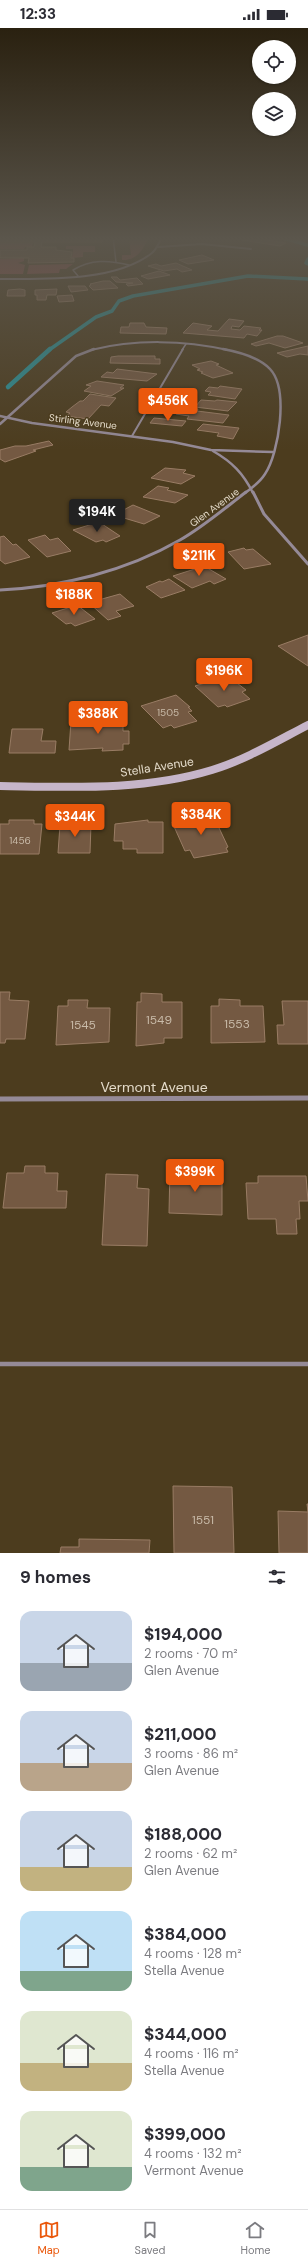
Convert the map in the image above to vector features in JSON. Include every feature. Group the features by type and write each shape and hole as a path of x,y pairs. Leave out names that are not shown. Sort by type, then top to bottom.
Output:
{"street":[{"name":"Glen Avenue","path":"0,424 68,362 88,350 137,344 186,344 211,346 245,356 266,365 276,376 279,387 281,411 273,452 263,478 250,490 201,527 174,544 134,561 29,589 0,590"},
{"name":"Stirling Avenue","path":"0,416 32,423 132,436 211,450 273,452"},
{"name":"Stirling Avenue","path":"211,450 230,461 243,474 250,490 264,514 308,564"},
{"name":"Stella Avenue","path":"0,786 99,786 132,784 169,779 210,770 237,760 308,725"},
{"name":"Vermont Avenue","path":"0,1099 308,1098"}],"lane":[{"path":"132,436 186,344"},
{"path":"0,1364 308,1364"}],"building":[{"path":"229,319 244,321 239,327 232,326 231,329 240,330 244,326 261,328 259,330 262,330 257,336 247,334 244,338 183,333 193,323 212,326 207,330 218,331"},
{"path":"130,323 144,323 146,327 167,328 166,334 120,333 121,327 129,327"},
{"path":"277,336 283,336 303,343 285,348 269,343 256,346 251,344"},
{"path":"308,346 308,355 300,354 287,357 277,353"},
{"path":"155,356 155,359 160,359 160,364 110,363 111,357"},
{"path":"211,361 233,373 213,378 201,373 203,372 197,370 200,369 192,365"},
{"path":"117,369 157,374 147,381 101,377 107,372 113,373"},
{"path":"97,381 124,385 120,388 124,388 111,396 84,391 91,386 86,385"},
{"path":"220,386 242,389 235,399 208,395 211,392 205,391 209,387 218,388"},
{"path":"90,394 116,398 109,406 101,405 88,419 66,416 70,413 66,412 80,401 83,401"},
{"path":"201,400 237,402 228,411 195,407"},
{"path":"181,407 198,409 197,411 229,415 223,423 187,419 189,416 176,414"},
{"path":"154,418 186,421 182,426 150,423"},
{"path":"203,424 239,428 233,439 217,436 219,433 197,430"},
{"path":"49,441 53,445 33,450 36,451 5,462 0,459 0,450 15,446 26,446"},
{"path":"165,468 186,470 183,473 195,476 181,484 151,478"},
{"path":"158,486 169,488 167,490 188,495 175,503 143,497"},
{"path":"133,505 160,516 144,524 114,515"},
{"path":"99,522 120,536 106,542 103,540 96,542 73,530"},
{"path":"45,535 50,540 58,538 71,551 47,557 28,540"},
{"path":"4,536 13,545 16,544 30,557 5,564 0,560 0,537"},
{"path":"244,548 246,550 253,549 271,564 244,569 228,552"},
{"path":"204,566 226,579 214,584 210,581 192,588 173,576"},
{"path":"169,579 185,590 161,598 146,587 160,581 162,582"},
{"path":"96,594 102,599 120,594 134,606 116,611 121,616 108,620 88,602 82,604 78,599"},
{"path":"77,605 95,619 75,626 71,623 66,624 52,613"},
{"path":"308,635 308,666 278,646"},
{"path":"228,676 246,690 242,692 250,699 227,707 225,705 218,707 195,686"},
{"path":"176,695 190,707 188,707 192,711 188,712 197,721 174,728 171,725 163,728 141,706"},
{"path":"123,720 123,731 129,731 129,744 123,744 123,750 102,751 103,748 69,750 71,721"},
{"path":"12,729 43,729 41,741 56,741 55,753 9,753"},
{"path":"212,813 228,847 226,848 228,852 194,858 190,850 185,851 172,822"},
{"path":"9,820 34,820 34,824 42,824 39,854 0,854 0,824 9,824"},
{"path":"148,820 148,822 163,822 163,853 137,853 137,849 123,849 123,841 114,841 115,824"},
{"path":"71,821 80,821 80,824 91,824 90,853 58,853 60,825 71,825"},
{"path":"0,992 10,992 9,1000 29,1001 25,1039 6,1039 5,1043 0,1043"},
{"path":"141,993 162,994 162,1002 182,1002 182,1038 164,1038 164,1043 136,1046 137,1002 141,1002"},
{"path":"219,999 240,1000 240,1006 263,1006 265,1042 211,1043 211,1006 219,1006"},
{"path":"68,1000 88,1000 87,1008 110,1008 109,1042 56,1045 58,1006 68,1006"},
{"path":"282,1001 308,1001 308,1044 278,1044 277,1025 284,1025"},
{"path":"25,1166 45,1166 45,1173 58,1173 57,1191 67,1191 66,1208 3,1208 7,1173 24,1173"},
{"path":"170,1167 196,1168 196,1175 222,1176 222,1215 169,1213"},
{"path":"106,1174 138,1175 137,1188 149,1189 147,1246 102,1245"},
{"path":"258,1176 306,1176 308,1201 299,1201 300,1219 296,1219 297,1234 277,1234 276,1219 248,1219 246,1183 258,1183"},
{"path":"173,1486 232,1487 234,1553 174,1553"},
{"path":"278,1511 308,1512 308,1553 279,1553"},
{"path":"79,1539 150,1540 149,1553 60,1553 61,1547 79,1547"}],"waterway":[{"path":"49,350 96,317 112,311 114,308"},
{"path":"8,387 50,349"}]}
